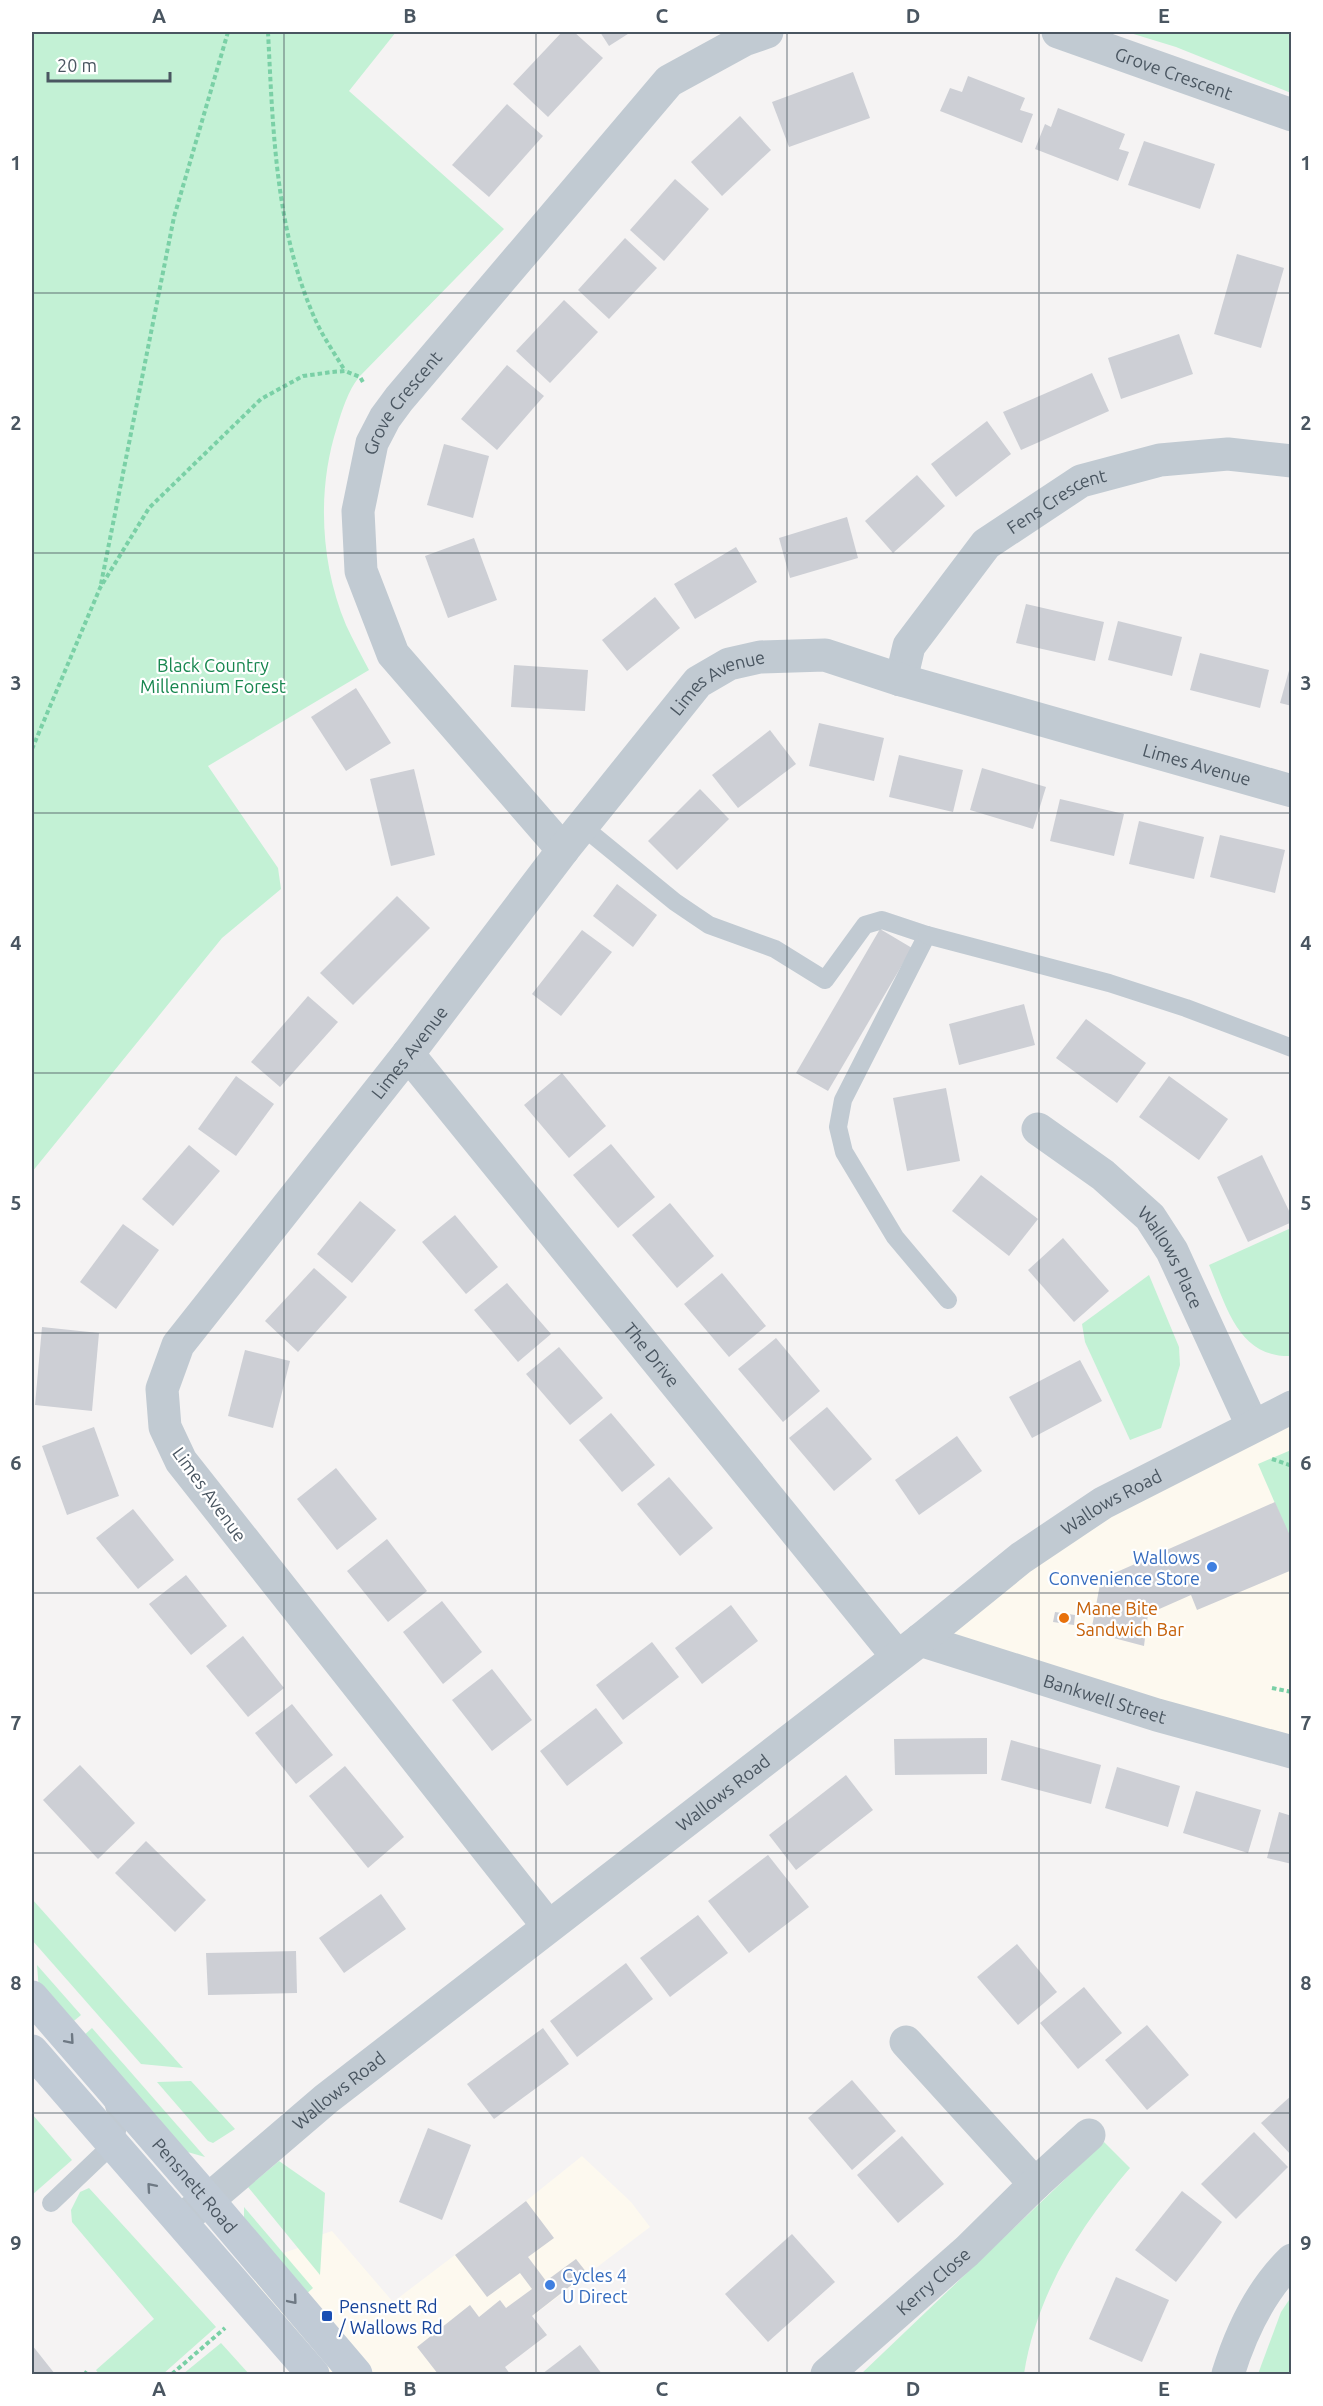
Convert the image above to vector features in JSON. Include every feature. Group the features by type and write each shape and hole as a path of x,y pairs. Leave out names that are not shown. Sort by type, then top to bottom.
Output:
{"main road":[{"name":"Pensnett Road","path":"32,1996 156,2139 194,2210 252,2304 313,2374"},
{"name":"Pensnett Road","path":"32,2051 113,2144 194,2210 356,2374"}],"street":[{"name":"Grove Crescent","path":"573,838 393,654 361,571 358,511 372,443 385,418 669,81 744,40 767,32"},
{"name":"Grove Crescent","path":"1058,32 1292,115"},
{"name":"Fens Crescent","path":"901,680 909,646 986,544 1081,481 1160,460 1228,454 1292,461"},
{"name":"Limes Avenue","path":"548,1926 181,1461 165,1427 162,1389 178,1345 408,1054 573,838 698,682 729,664 760,657 825,655 901,680 1292,791"},
{"name":"The Drive","path":"408,1054 909,1648"},
{"name":"Wallows Place","path":"1038,1129 1103,1174 1150,1217 1173,1251 1257,1440"},
{"name":"Wallows Road","path":"194,2210 326,2098 909,1648 1021,1558 1103,1503 1257,1440 1292,1407"},
{"name":"Bankwell Street","path":"909,1648 1292,1752"},
{"path":"906,2042 1035,2184"},
{"name":"Kerry Close","path":"827,2374 968,2251 1035,2184 1089,2135"},
{"path":"194,2210 279,2316 281,2337"},
{"path":"1228,2374 1246,2325 1276,2275 1292,2260"}],"lane":[{"path":"573,838 709,925 775,949 825,980 865,925 882,920 927,935 1109,983 1186,1008 1292,1048"},
{"path":"927,935 843,1100 838,1127 844,1152 895,1237 948,1300"},
{"path":"51,2203 113,2144 119,2124 107,2082"},
{"path":"113,2144 156,2139"}],"path":[{"path":"100,588 174,217 228,32"},
{"path":"268,32 273,126 288,239 315,320 345,371"},
{"path":"32,748 100,588 149,508 261,399 303,376 345,371 360,376 385,418"},
{"path":"1257,1440 1292,1466"},
{"path":"1272,1688 1292,1692"},
{"path":"172,2374 252,2304"}],"shaded area":[{"path":"1291,1407 1291,1752 920,1640 1021,1558"},
{"path":"582,2156 631,2202 650,2227 456,2374 331,2374 250,2281 283,2253 332,2231 393,2302"}],"green space":[{"name":"Black Country Millennium Forest","path":"32,32 396,32 349,91 504,229 359,377 343,407 326,475 324,526 326,551 337,601 346,625 369,670 208,766 278,868 281,889 222,938 32,1172"},
{"path":"1127,32 1291,32 1291,93 1176,47"},
{"path":"1291,1228 1291,1356 1273,1354 1258,1348 1246,1339 1228,1312 1209,1265"},
{"path":"1149,1275 1179,1347 1180,1365 1161,1428 1130,1440 1085,1342 1082,1324"},
{"path":"1291,1450 1291,1540 1258,1464"},
{"path":"32,1899 183,2068 141,2064 32,1940"},
{"path":"37,1965 81,2015 69,2025 39,1991"},
{"path":"92,2028 205,2157 177,2149 81,2038"},
{"path":"191,2081 235,2129 213,2143 208,2141 157,2082"},
{"path":"32,2114 72,2160 32,2195"},
{"path":"1104,2142 1130,2168 1094,2214 1062,2264 1038,2317 1024,2374 861,2374"},
{"path":"279,2161 325,2193 320,2275 248,2187"},
{"path":"89,2188 216,2327 163,2374 99,2374 96,2370 154,2319 72,2222 71,2210 80,2192"},
{"path":"244,2207 313,2288 304,2296 244,2220"},
{"path":"1291,2297 1291,2374 1258,2374 1281,2312"},
{"path":"221,2343 249,2374 183,2374"}],"building":[{"path":"562,32 574,32 603,58 548,117 513,84"},
{"path":"600,32 631,32 609,46"},
{"path":"853,72 870,118 789,147 772,102"},
{"path":"968,76 1025,98 1020,110 1033,114 1022,143 940,111 950,88 962,92"},
{"path":"507,104 543,136 489,197 452,165"},
{"path":"1058,108 1125,134 1119,149 1129,152 1118,181 1035,149 1045,124 1051,127"},
{"path":"740,116 771,150 722,196 691,162"},
{"path":"1144,141 1215,164 1200,209 1128,185"},
{"path":"675,179 709,209 664,261 630,230"},
{"path":"625,238 657,268 609,319 578,290"},
{"path":"1237,254 1284,268 1261,348 1214,334"},
{"path":"564,300 598,332 550,383 516,351"},
{"path":"1179,334 1193,374 1121,399 1108,358"},
{"path":"507,365 544,396 497,450 461,419"},
{"path":"1092,373 1109,411 1021,450 1003,412"},
{"path":"987,421 1011,454 956,497 931,464"},
{"path":"444,444 489,456 473,518 427,505"},
{"path":"917,475 945,506 893,553 865,521"},
{"path":"847,517 858,558 790,578 779,538"},
{"path":"474,538 497,600 448,618 425,556"},
{"path":"736,547 757,582 695,619 674,584"},
{"path":"655,597 680,628 627,671 602,640"},
{"path":"1026,604 1104,622 1095,661 1016,643"},
{"path":"1118,621 1182,637 1172,676 1108,660"},
{"path":"1200,653 1269,670 1260,708 1190,690"},
{"path":"514,665 588,670 585,711 511,707"},
{"path":"1290,667 1292,668 1292,706 1280,703"},
{"path":"356,688 391,743 346,771 311,717"},
{"path":"819,723 884,738 874,781 809,766"},
{"path":"770,730 796,764 738,808 712,775"},
{"path":"899,755 963,770 953,812 889,797"},
{"path":"982,768 1046,787 1033,829 970,810"},
{"path":"414,769 435,855 391,866 370,779"},
{"path":"700,789 729,819 677,870 648,841"},
{"path":"1060,799 1124,814 1114,856 1050,841"},
{"path":"1139,821 1204,837 1194,879 1129,864"},
{"path":"1220,835 1285,850 1275,893 1210,877"},
{"path":"617,884 657,915 633,947 593,916"},
{"path":"397,896 430,928 353,1005 320,973"},
{"path":"880,929 912,948 828,1091 796,1073"},
{"path":"582,930 612,952 561,1016 532,994"},
{"path":"308,996 338,1022 280,1087 251,1062"},
{"path":"1024,1004 1035,1045 959,1065 949,1024"},
{"path":"1086,1019 1146,1063 1117,1103 1056,1058"},
{"path":"562,1073 606,1126 569,1158 524,1105"},
{"path":"236,1076 274,1104 236,1156 198,1129"},
{"path":"1169,1076 1228,1119 1199,1160 1139,1117"},
{"path":"946,1088 960,1161 907,1171 893,1098"},
{"path":"611,1144 655,1197 618,1228 573,1175"},
{"path":"189,1145 220,1171 173,1226 142,1199"},
{"path":"1262,1155 1292,1217 1292,1222 1248,1242 1217,1177"},
{"path":"981,1175 1038,1219 1009,1256 952,1211"},
{"path":"360,1201 396,1230 352,1283 317,1254"},
{"path":"670,1203 714,1256 677,1288 632,1235"},
{"path":"455,1215 498,1267 466,1294 422,1242"},
{"path":"123,1224 159,1250 116,1309 80,1282"},
{"path":"1063,1238 1109,1291 1074,1322 1028,1270"},
{"path":"314,1268 347,1297 298,1352 265,1321"},
{"path":"722,1273 766,1326 729,1357 684,1304"},
{"path":"507,1283 551,1334 518,1362 474,1310"},
{"path":"42,1327 99,1333 92,1411 35,1405"},
{"path":"776,1338 820,1391 783,1422 738,1369"},
{"path":"559,1347 603,1398 570,1425 526,1374"},
{"path":"245,1350 290,1361 273,1428 228,1416"},
{"path":"1080,1360 1102,1401 1032,1438 1009,1397"},
{"path":"827,1407 872,1459 834,1491 789,1438"},
{"path":"611,1413 655,1465 622,1492 579,1440"},
{"path":"94,1427 119,1496 67,1515 42,1446"},
{"path":"957,1436 982,1471 919,1515 895,1480"},
{"path":"336,1468 377,1519 337,1550 297,1499"},
{"path":"669,1477 713,1528 680,1556 637,1504"},
{"path":"1275,1502 1292,1540 1292,1570 1197,1610 1191,1595 1148,1614 1144,1646 1091,1632 1101,1579"},
{"path":"133,1509 174,1560 138,1589 96,1538"},
{"path":"387,1539 427,1591 388,1622 347,1571"},
{"path":"186,1575 227,1626 191,1655 149,1604"},
{"path":"442,1601 482,1652 443,1684 403,1632"},
{"path":"731,1605 758,1641 702,1684 675,1648"},
{"name":"Mane Bite Sandwich Bar","path":"1055,1612 1075,1615 1074,1625 1053,1622"},
{"path":"243,1636 284,1688 248,1717 206,1666"},
{"path":"652,1642 679,1677 623,1720 596,1685"},
{"path":"492,1669 532,1720 492,1751 452,1700"},
{"path":"292,1704 333,1755 296,1784 255,1733"},
{"path":"596,1708 623,1743 567,1786 540,1751"},
{"path":"987,1738 987,1774 895,1775 894,1739"},
{"path":"1011,1740 1101,1765 1091,1804 1001,1780"},
{"path":"80,1765 135,1823 98,1859 43,1800"},
{"path":"345,1766 404,1837 368,1868 309,1796"},
{"path":"1117,1767 1180,1786 1168,1827 1105,1808"},
{"path":"846,1775 873,1810 796,1870 769,1835"},
{"path":"1196,1791 1261,1810 1248,1853 1183,1833"},
{"path":"1279,1812 1292,1816 1292,1864 1267,1858"},
{"path":"146,1841 206,1900 175,1932 115,1873"},
{"path":"768,1855 809,1907 749,1953 708,1901"},
{"path":"381,1894 406,1929 344,1973 319,1938"},
{"path":"698,1915 728,1953 670,1997 640,1958"},
{"path":"1017,1944 1057,1992 1018,2025 977,1977"},
{"path":"296,1951 297,1993 208,1995 206,1953"},
{"path":"626,1963 653,1999 577,2057 550,2021"},
{"path":"1084,1987 1122,2033 1078,2069 1040,2023"},
{"path":"1147,2025 1189,2075 1147,2110 1105,2060"},
{"path":"543,2028 569,2064 494,2119 467,2084"},
{"path":"852,2080 896,2131 852,2170 808,2118"},
{"path":"1292,2095 1292,2156 1261,2123"},
{"path":"428,2128 471,2145 442,2220 399,2202"},
{"path":"1254,2132 1288,2167 1236,2219 1201,2184"},
{"path":"902,2136 944,2184 898,2223 857,2175"},
{"path":"1182,2191 1222,2222 1176,2282 1135,2250"},
{"name":"Cycles 4 U Direct","path":"526,2201 554,2238 528,2257 546,2281 576,2259 587,2273 532,2316 547,2335 505,2367 510,2374 438,2374 417,2347 470,2305 479,2317 500,2300 506,2308 532,2289 520,2273 487,2297 455,2255"},
{"path":"792,2234 835,2282 768,2342 725,2294"},
{"path":"1116,2277 1169,2300 1142,2362 1089,2339"},
{"path":"32,2345 55,2374 32,2374"},
{"path":"580,2345 602,2374 542,2374"}],"place":[{"name":"Wallows Convenience Store","path":"1212,1567"},
{"name":"Mane Bite Sandwich Bar","path":"1064,1618"},
{"name":"Cycles 4 U Direct","path":"550,2285"},
{"name":"Pensnett Rd / Wallows Rd","path":"327,2316"}]}
